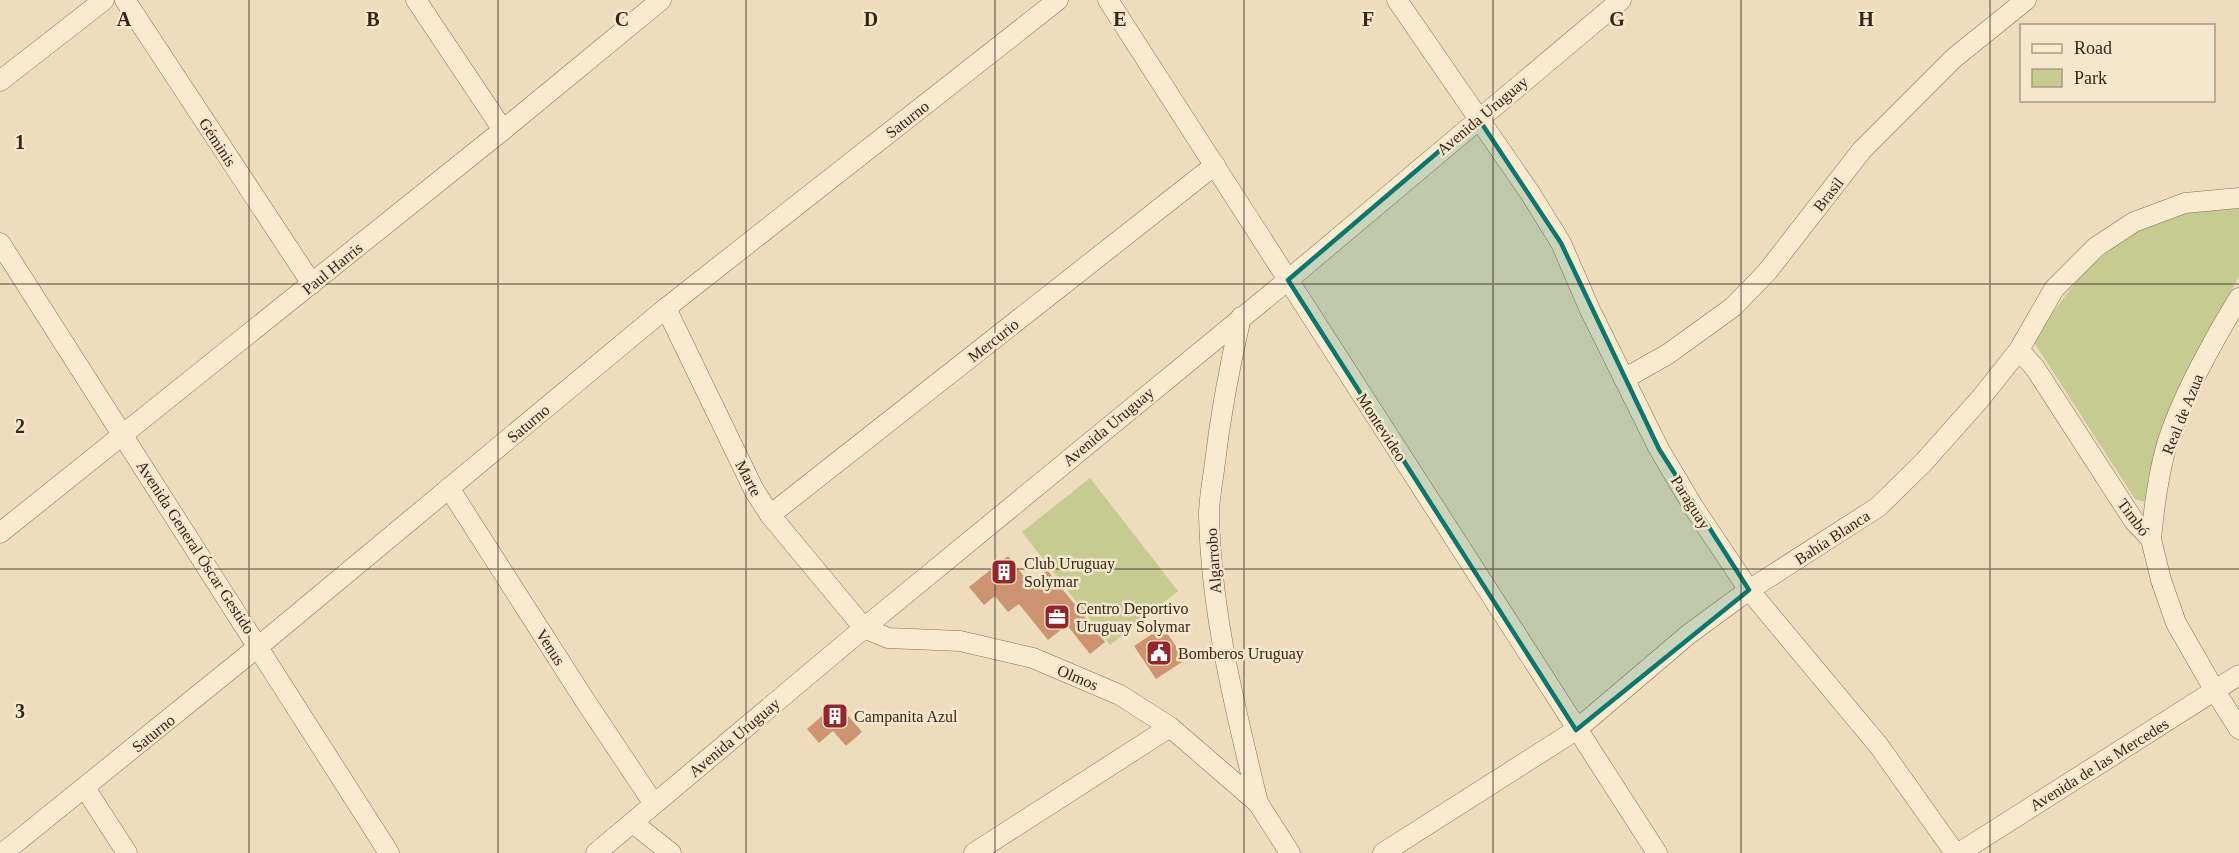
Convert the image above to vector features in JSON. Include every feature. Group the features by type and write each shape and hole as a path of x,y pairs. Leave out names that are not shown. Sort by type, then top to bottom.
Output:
{"street":[{"path":"0,81 104,0"},
{"name":"Géminis","path":"125,0 312,284"},
{"path":"416,0 503,130"},
{"name":"Paul Harris","path":"0,533 503,130 661,0"},
{"name":"Saturno","path":"3,853 259,646 666,308 1058,0"},
{"name":"Montevideo","path":"1108,0 1657,853"},
{"name":"Paraguay","path":"1396,0 1530,193 1561,243 1590,310 1624,379 1659,449 1688,498 1749,590 1879,746 1957,853"},
{"name":"Avenida Uruguay","path":"596,853 864,628 1288,280 1621,0"},
{"name":"Brasil","path":"1624,379 1668,354 1733,307 1767,272 1862,150 1954,58 2026,0"},
{"name":"Mercurio","path":"770,515 1215,165"},
{"name":"Bahía Blanca","path":"1383,853 1576,730 1689,634 1749,590 1878,507 1923,463 1980,399 2019,350 2055,289 2096,247 2134,222 2185,203 2239,198"},
{"name":"Avenida General Óscar Gestido","path":"0,243 389,853"},
{"name":"Real de Azua","path":"2151,539 2156,495 2168,443 2192,384 2239,298"},
{"name":"Marte","path":"666,308 749,480 770,515 864,628"},
{"name":"Algarrobo","path":"1241,317 1217,442 1209,513 1213,583 1223,648 1258,803"},
{"name":"Timbó","path":"2019,350 2035,368 2134,521 2151,539 2161,580 2176,623 2239,729"},
{"name":"Venus","path":"449,488 654,804"},
{"name":"Olmos","path":"864,628 888,638 960,641 1034,658 1120,695 1170,727 1258,803"},
{"name":"Avenida de las Mercedes","path":"1957,853 2239,675"},
{"path":"974,853 1170,727"},
{"path":"85,788 127,853"},
{"path":"1258,803 1290,853"},
{"path":"633,823 671,853"}],"highlighted area":[{"path":"1478,118 1561,243 1659,449 1749,590 1576,730 1288,280"}],"green space":[{"path":"2239,205 2239,276 2172,405 2149,473 2145,502 2135,499 2032,339 2084,272 2118,243 2153,223 2190,211"},
{"path":"1090,478 1178,591 1110,645 1022,532"}],"building":[{"path":"1008,556 1030,584 1047,570 1105,642 1090,654 1067,625 1048,640 1019,604 1008,612 995,596 984,605 969,587"},
{"name":"Bomberos Uruguay","path":"1163,627 1185,660 1156,679 1134,646"},
{"name":"Campanita Azul","path":"837,703 862,732 846,746 833,731 819,743 807,729"}],"place":[{"name":"Club Uruguay Solymar","path":"1004,572"},
{"name":"Centro Deportivo Uruguay Solymar","path":"1057,617"},
{"name":"Bomberos Uruguay","path":"1159,653"},
{"name":"Campanita Azul","path":"835,716"}]}
